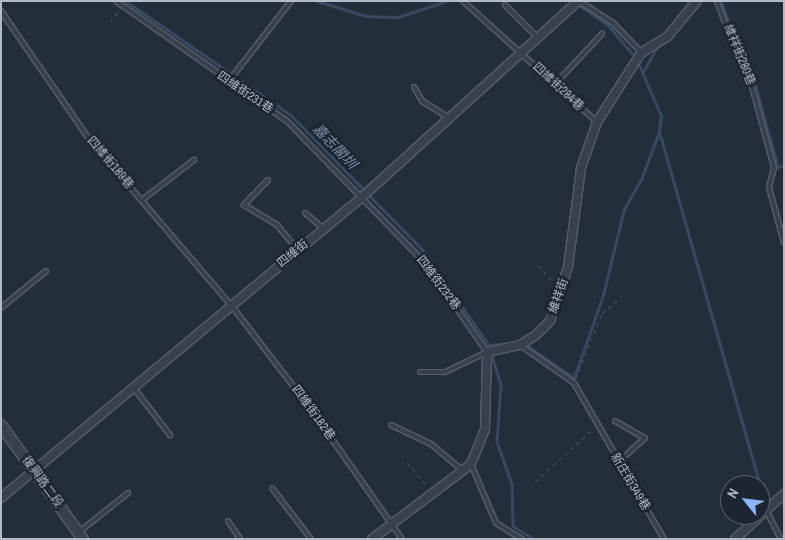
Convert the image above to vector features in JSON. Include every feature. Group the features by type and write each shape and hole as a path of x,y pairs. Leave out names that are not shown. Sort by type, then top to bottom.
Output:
{"street":[{"name":"四維街","path":"1,498 361,198 578,1"},
{"name":"維祥街","path":"487,352 520,345 550,321 568,267 581,168 597,122 642,53 668,36 697,1"},
{"path":"372,539 471,464 485,430 487,352"},
{"name":"復興路二段","path":"1,425 81,536"},
{"path":"770,506 784,494"},
{"path":"735,539 750,525"}],"lane":[{"name":"四維街231巷","path":"116,1 228,82 287,121 361,198"},
{"path":"228,82 290,1"},
{"name":"四維街284巷","path":"463,1 597,122"},
{"path":"578,1 613,23 642,53"},
{"name":"維祥街280巷","path":"717,1 736,52 748,72 774,168 768,187 784,243"},
{"path":"505,5 537,37"},
{"name":"四維街189巷","path":"1,11 89,139 231,305"},
{"path":"555,84 602,34"},
{"path":"414,87 422,101 449,118"},
{"path":"142,200 194,160"},
{"path":"268,180 244,206 278,225 298,250"},
{"name":"四維街232巷","path":"361,198 426,264 487,352"},
{"path":"305,213 324,229"},
{"path":"1,308 46,272"},
{"name":"四維街182巷","path":"231,305 313,412 402,539"},
{"path":"520,345 574,383"},
{"path":"420,372 446,372 487,352"},
{"name":"新庄街349巷","path":"574,383 664,539"},
{"path":"133,387 170,435"},
{"path":"615,421 646,438 618,462"},
{"path":"391,425 431,444 462,470"},
{"path":"471,464 496,523 522,539"},
{"path":"272,488 311,539"},
{"path":"81,536 128,492"},
{"path":"770,518 781,539"},
{"path":"228,521 240,539"}],"path":[{"path":"110,22 124,6"},
{"path":"538,265 561,291"},
{"path":"574,383 602,313 622,296"},
{"path":"535,482 597,425"},
{"path":"407,462 432,493"}],"waterway":[{"name":"嘉志閣圳","path":"126,1 292,116 422,249 489,345 501,385 497,442 512,484 513,526 534,539"},
{"path":"317,1 366,16 398,17 447,1"},
{"path":"663,36 690,1"},
{"path":"721,1 738,48 750,65 778,167 784,165"},
{"path":"578,4 608,25 636,58"},
{"path":"643,72 658,45"},
{"path":"525,344 574,378 603,295 624,209 641,180 659,132 661,116 638,63"},
{"path":"660,133 757,475"},
{"path":"489,345 517,343"}]}
